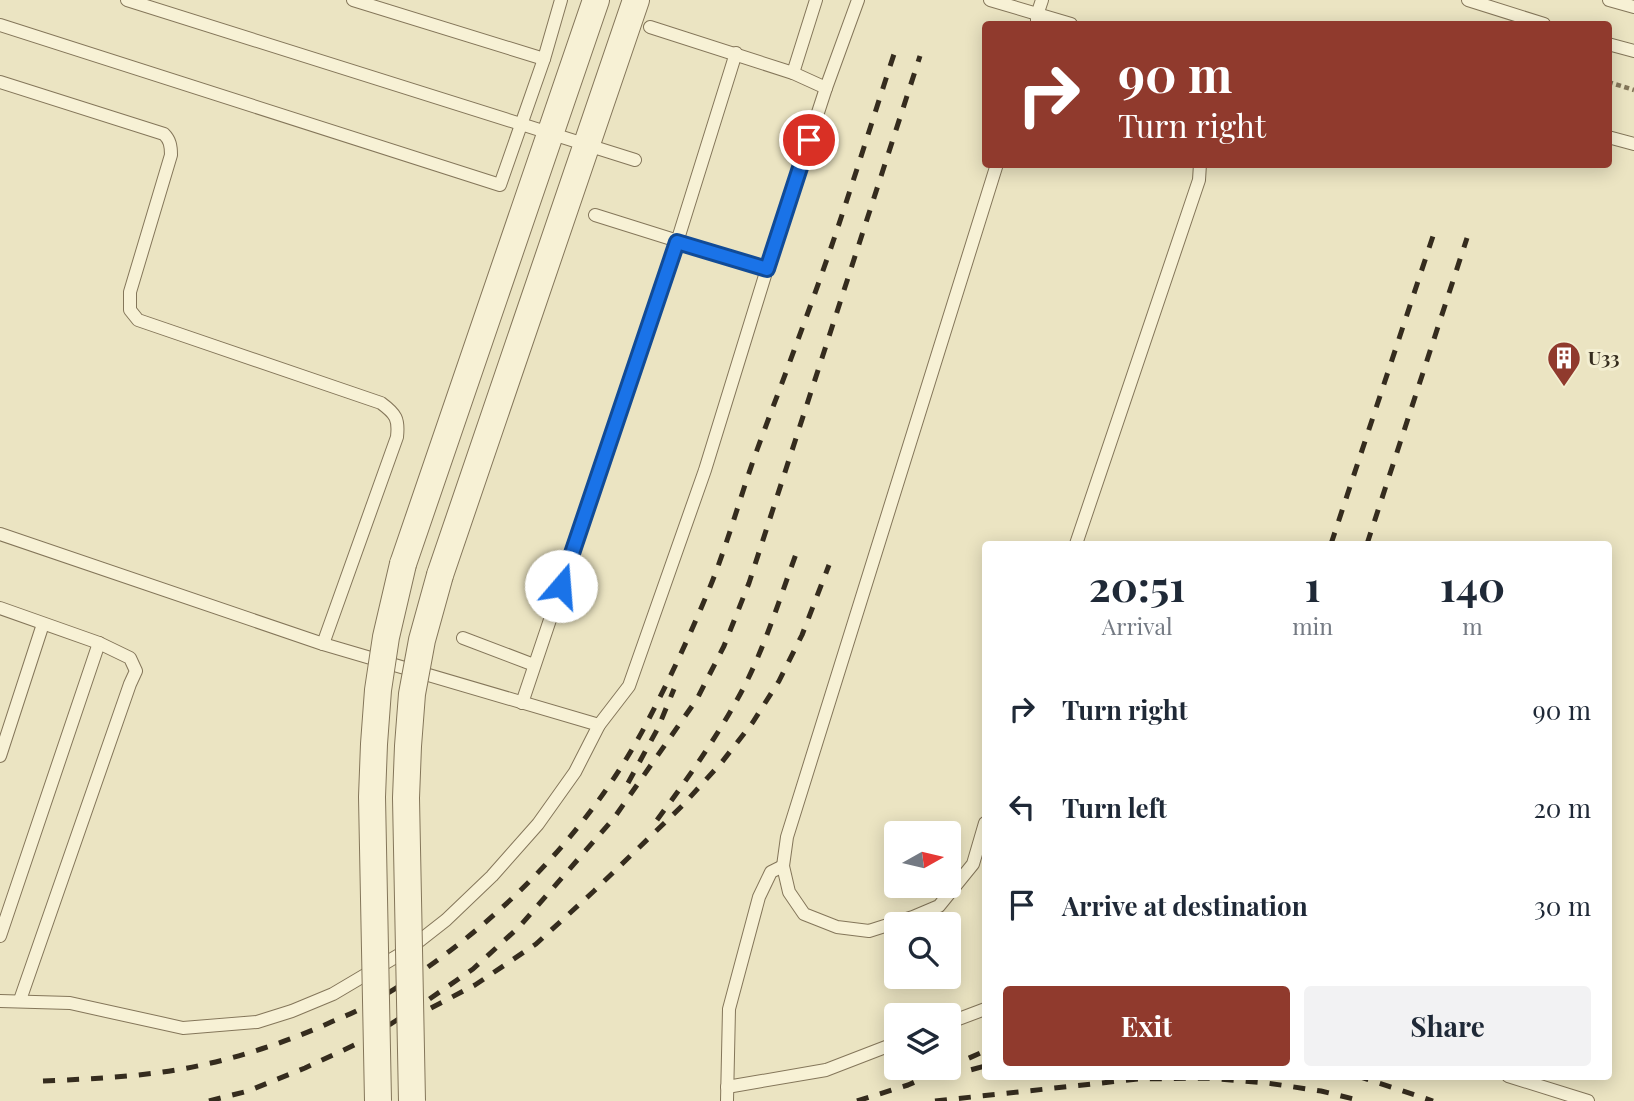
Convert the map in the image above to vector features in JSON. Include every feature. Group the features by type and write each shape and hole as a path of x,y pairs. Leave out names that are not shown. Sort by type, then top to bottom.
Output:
{"street":[{"path":"378,1101 372,797 378,690 386,637 403,564 596,0"},
{"path":"412,1101 406,797 412,694 422,640 440,575 636,0"}],"lane":[{"path":"127,0 635,160"},
{"path":"353,0 544,58"},
{"path":"0,25 500,185 561,0"},
{"path":"793,73 817,0"},
{"path":"0,1000 70,1003 183,1028 257,1022 292,1011 333,994 409,949 446,920 492,876 538,824 575,772 599,725 629,686 705,470 767,269 826,88 858,0"},
{"path":"990,0 1037,20 1042,0"},
{"path":"1468,0 1534,21"},
{"path":"1609,0 1634,7"},
{"path":"650,27 736,53 826,88"},
{"path":"1612,45 1634,51"},
{"path":"522,703 677,242 736,53"},
{"path":"0,82 164,134 169,139 171,155 130,292 130,310 138,320 382,403 393,412 399,425 397,437 323,644"},
{"path":"1612,138 1634,144"},
{"path":"982,833 973,864 939,906 869,931 837,927 804,914 789,892 783,866 787,837 996,168"},
{"path":"1077,541 1199,180 1200,168"},
{"path":"595,215 767,269"},
{"path":"0,534 323,644 599,725"},
{"path":"0,608 99,643 130,658 135,671 20,1000"},
{"path":"0,756 43,624"},
{"path":"463,638 534,665"},
{"path":"0,936 99,643"},
{"path":"727,1101 729,1009 759,897 771,872 783,866"},
{"path":"961,1018 982,1010"},
{"path":"727,1087 826,1070 884,1048"},
{"path":"1521,1080 1588,1101"}],"path":[{"path":"1612,83 1634,90"}],"railway":[{"path":"43,1081 130,1076 201,1065 275,1044 350,1014 405,983 446,954 523,888 558,851 619,771 644,728 712,582 827,258 896,48"},
{"path":"369,1038 473,969 519,927 614,818 697,699 724,646 749,583 920,56"},
{"path":"1332,541 1435,230"},
{"path":"1368,541 1467,238"},
{"path":"657,820 704,754 745,685 766,637 796,554"},
{"path":"431,1008 475,985 536,944 682,806 722,762 753,722 779,681 802,635 829,565"},
{"path":"628,783 658,728 674,689"},
{"path":"209,1101 248,1091 378,1034"},
{"path":"857,1101 908,1085 982,1052"},
{"path":"961,1072 982,1067"},
{"path":"935,1101 1129,1080"},
{"path":"1232,1080 1321,1091 1362,1101"},
{"path":"1369,1080 1433,1101"}],"place":[{"name":"U33","path":"1564,388"}],"route":[{"path":"561,586 677,242 767,269 809,140"}]}
